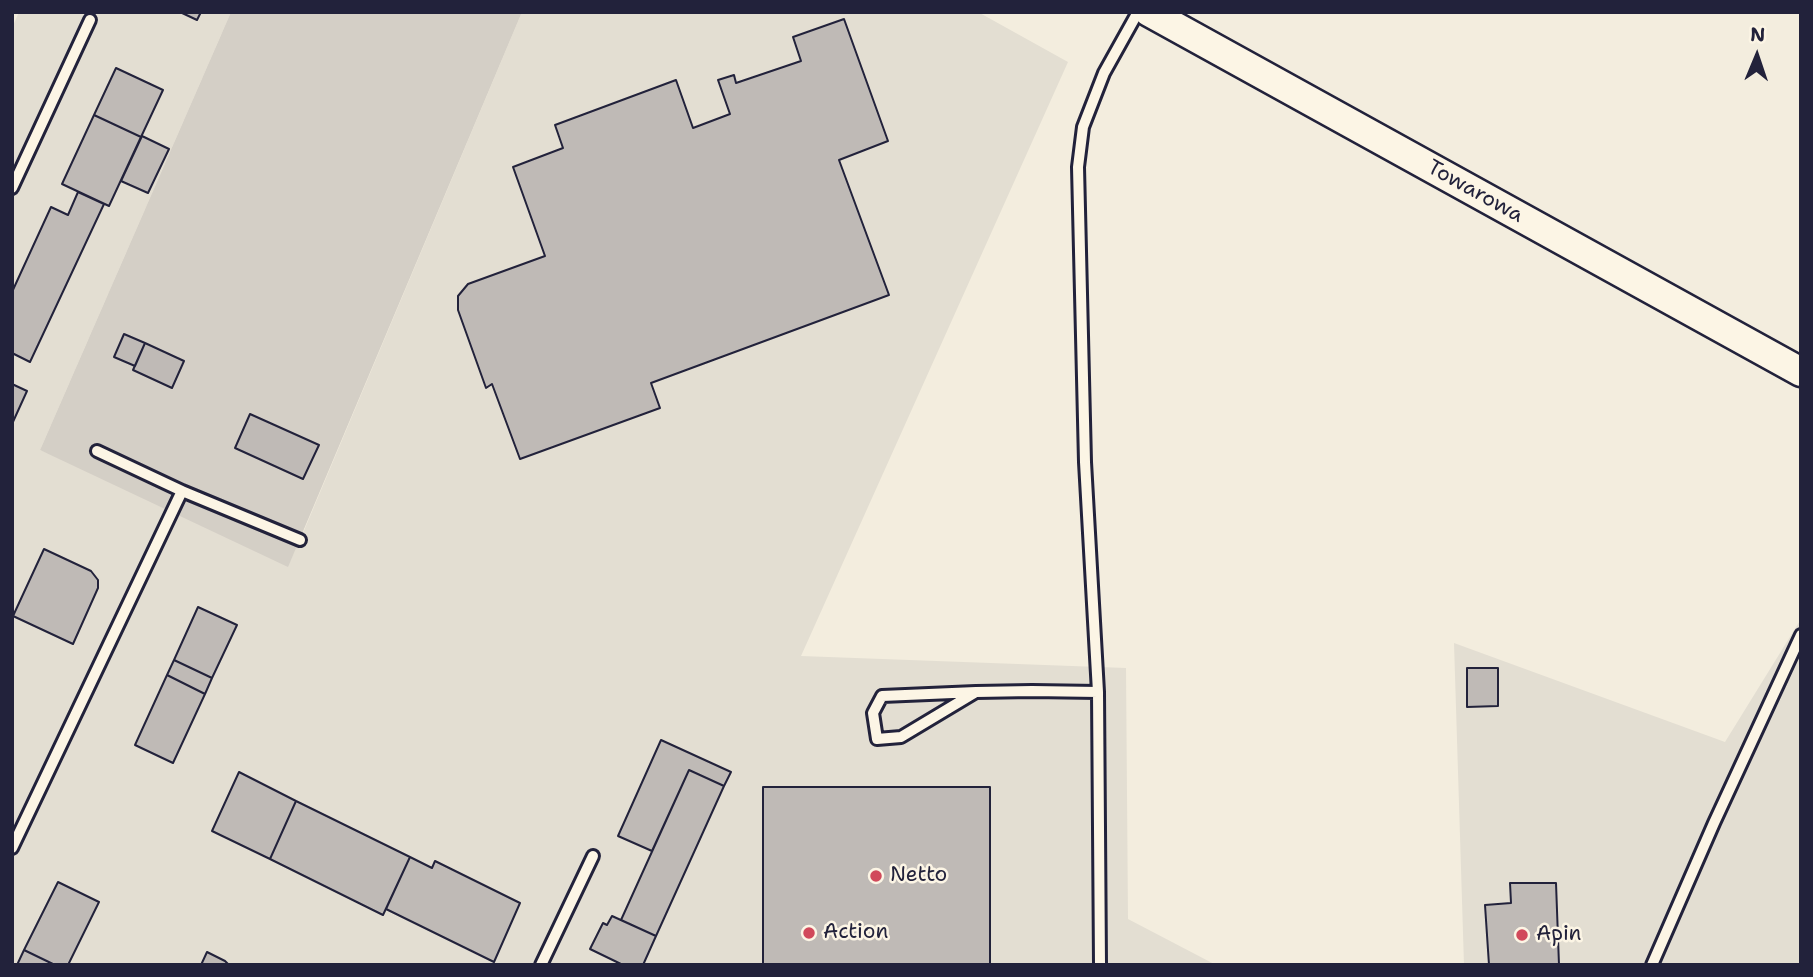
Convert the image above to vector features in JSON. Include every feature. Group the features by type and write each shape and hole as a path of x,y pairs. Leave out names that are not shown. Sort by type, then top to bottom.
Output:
{"street":[{"name":"Towarowa","path":"1149,12 1801,372"}],"lane":[{"path":"1100,965 1098,692 1085,462 1078,167 1083,127 1095,94 1138,12"},
{"path":"12,188 90,20"},
{"path":"97,451 182,491 300,540"},
{"path":"12,848 182,491"},
{"path":"1651,965 1801,635"},
{"path":"976,692 901,737 877,739 873,713 882,696 976,692 1098,692"},
{"path":"541,965 593,856"}],"shaded area":[{"path":"19,12 231,12 40,450 300,540 522,12 978,12 1068,62 801,656 1126,668 1128,919 1216,965 12,965 12,28"},
{"path":"231,12 522,12 288,567 40,450"},
{"path":"1801,619 1801,965 1464,965 1454,643 1725,742"}],"building":[{"path":"180,12 201,12 197,20"},
{"path":"844,19 888,141 839,160 889,295 651,383 660,408 520,459 492,384 486,388 458,310 458,296 468,284 545,256 513,167 563,148 555,125 676,80 693,128 730,114 718,80 734,75 736,83 801,61 793,37"},
{"path":"116,68 163,90 141,137 94,115"},
{"path":"94,115 141,137 109,206 62,184"},
{"path":"142,136 169,149 148,193 121,181"},
{"path":"78,192 104,204 30,362 12,353 12,292 51,207 68,215"},
{"path":"124,334 145,343 135,366 114,357"},
{"path":"145,343 184,361 172,388 133,370"},
{"path":"12,384 27,391 12,424"},
{"path":"250,414 319,445 303,479 235,448"},
{"path":"44,549 91,571 98,580 98,588 73,644 13,616"},
{"path":"198,607 237,625 212,678 174,660"},
{"path":"174,660 212,678 205,694 167,675"},
{"path":"1467,668 1498,668 1498,706 1467,707"},
{"path":"167,675 205,694 173,763 135,745"},
{"path":"661,740 731,772 724,786 689,770 652,851 618,836"},
{"path":"689,770 724,786 656,936 621,920"},
{"path":"239,772 296,801 270,859 212,831"},
{"name":"Netto","path":"763,787 990,787 990,965 763,965"},
{"path":"296,801 410,857 383,915 270,859"},
{"path":"410,857 432,868 435,861 520,903 494,962 386,909"},
{"path":"58,882 99,902 68,965 55,965 24,950"},
{"name":"Apin","path":"1510,883 1556,883 1559,965 1489,965 1485,905 1511,903"},
{"path":"612,916 656,936 643,965 623,965 590,949 603,923 607,925"},
{"path":"24,950 55,965 17,965"},
{"path":"207,952 225,961 229,965 201,965"}],"place":[{"name":"Netto","path":"876,876"},
{"name":"Action","path":"809,933"},
{"name":"Apin","path":"1522,935"}]}
